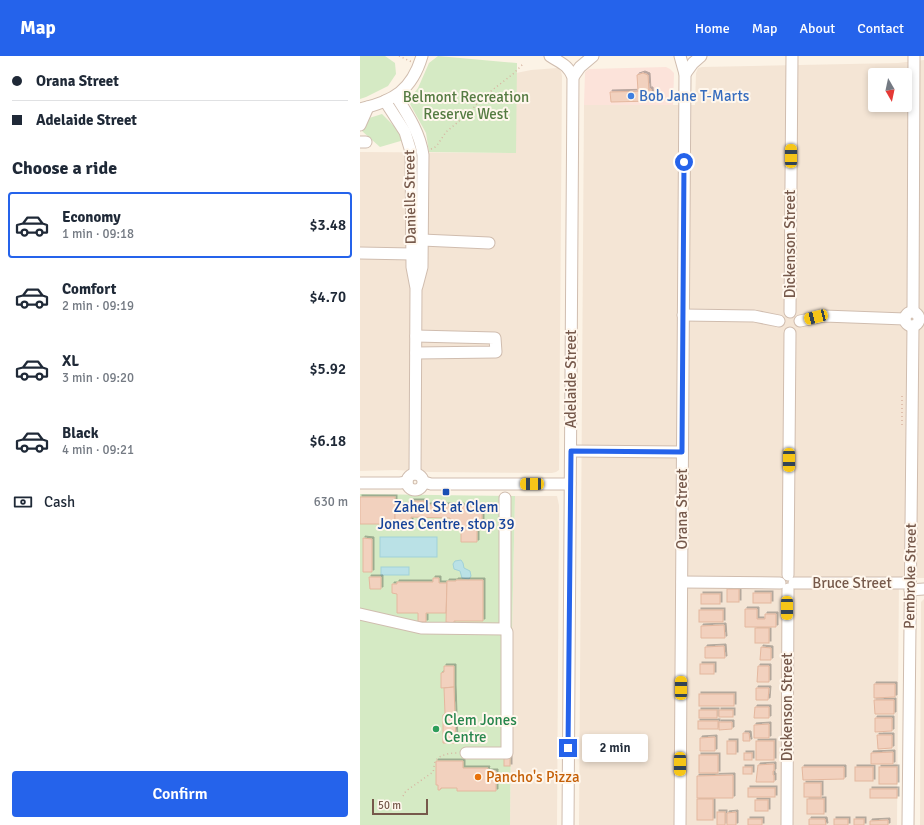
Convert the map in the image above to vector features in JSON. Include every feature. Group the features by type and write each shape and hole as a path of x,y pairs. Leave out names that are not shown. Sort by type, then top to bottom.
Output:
{"street":[{"path":"550,56 564,63 573,77"},
{"path":"573,77 578,69 593,56"},
{"name":"Orana Street","path":"680,56 685,74 680,825"},
{"path":"685,74 693,63 701,56"},
{"name":"Dickenson Street","path":"790,312 792,56"},
{"name":"Pembroke Street","path":"908,825 910,586 915,318 914,56"},
{"path":"360,125 364,108 396,96 406,88 415,76 421,60"},
{"name":"Adelaide Street","path":"568,825 573,77"},
{"name":"Daniells Street","path":"396,96 414,126 423,150 422,267 416,288"},
{"name":"Daniells Street","path":"385,101 405,132 411,152 412,267 416,288 416,353 411,478"},
{"path":"422,240 489,243"},
{"path":"360,253 412,254"},
{"path":"790,312 798,316 800,321 799,329 794,333 784,332 781,329 779,321 782,316 790,312"},
{"path":"683,315 754,316 779,321"},
{"path":"800,321 824,316 915,318"},
{"name":"Dickenson Street","path":"787,825 787,582 790,333"},
{"path":"416,336 495,338 496,352 416,353"},
{"path":"571,451 682,452"},
{"path":"360,483 400,483 420,475 424,482 431,484 570,484"},
{"path":"466,753 507,753 505,498"},
{"name":"Bruce Street","path":"682,582 787,582 910,586 924,589"},
{"path":"360,614 421,628 505,629"}],"path":[{"path":"399,56 421,60"},
{"path":"427,150 434,148 446,132 482,98 513,74 524,63"},
{"path":"458,114 462,118"},
{"path":"403,796 406,792 433,772 435,762 439,758 448,753 466,753"}],"shaded area":[{"path":"924,60 924,578 899,578 897,825 579,825 584,105 695,105 696,73 698,68 898,63"},
{"path":"666,67 674,73 673,105 584,105 585,72 589,69"},
{"path":"558,68 561,71 562,76 559,470 552,473 430,472 396,470 360,471 360,152 516,153 516,73 531,70"},
{"path":"515,496 557,496 559,505 557,825 510,825"},
{"path":"924,599 924,825 920,825 921,602"}],"green space":[{"path":"360,56 385,56 395,63 396,74 388,86 360,99"},
{"name":"Belmont Recreation Reserve West","path":"438,56 517,63 516,153 429,152 426,133 410,104 411,97 418,88 429,63"},
{"path":"382,114 401,133 404,140 380,147 362,131 366,119"},
{"name":"Clem Jones Centre","path":"360,494 515,496 510,825 360,825"}],"water":[{"path":"380,537 437,537 437,557 380,557"},
{"path":"461,560 464,568 470,571 471,576 469,579 462,578 460,571 454,569 453,564 455,561"},
{"path":"381,567 409,567 409,575 381,575"}],"building":[{"path":"643,73 648,75 649,91 638,91 637,75"},
{"name":"Bob Jane T-Marts","path":"649,89 651,89 652,101 611,102 610,92 649,91"},
{"path":"360,497 395,497 395,524 360,524"},
{"path":"409,501 424,501 424,505 462,505 482,507 482,525 477,525 477,542 461,542 461,526 450,526 450,518 411,517 411,524 395,524 395,506 409,505"},
{"path":"363,538 372,539 372,572 363,572"},
{"path":"369,577 381,577 381,589 370,589"},
{"path":"433,578 439,578 439,583 447,583 446,613 426,613 426,622 418,622 418,613 397,613 397,594 392,593 392,584 397,584 397,582 433,582"},
{"path":"483,580 483,621 454,621 454,623 446,622 447,581"},
{"path":"727,589 739,589 739,602 727,602"},
{"path":"753,593 771,593 771,603 753,603"},
{"path":"701,594 720,594 720,604 701,604"},
{"path":"745,609 757,609 757,619 765,619 765,614 776,614 776,627 745,627"},
{"path":"699,610 723,610 723,622 699,622"},
{"path":"724,625 725,638 701,638 701,626"},
{"path":"755,628 769,628 769,643 755,643"},
{"path":"724,646 725,658 705,658 705,647"},
{"path":"761,647 771,648 771,660 760,660"},
{"path":"700,664 714,664 714,674 700,674"},
{"path":"444,666 454,666 454,687 441,688 441,673 444,672"},
{"path":"758,666 769,666 769,682 757,682"},
{"path":"874,684 895,684 895,697 874,698"},
{"path":"454,687 456,743 443,743 443,715 445,714 444,688"},
{"path":"756,688 769,688 768,700 756,700"},
{"path":"699,694 734,694 734,706 699,706"},
{"path":"874,700 894,700 894,714 875,714"},
{"path":"755,707 769,707 769,718 754,718"},
{"path":"699,710 717,710 717,718 699,718"},
{"path":"719,710 733,710 733,717 719,717"},
{"path":"875,718 892,718 892,731 875,732"},
{"path":"698,721 718,721 718,729 698,729"},
{"path":"719,722 732,722 732,729 719,730"},
{"path":"769,724 769,738 754,738 754,725"},
{"path":"743,733 749,733 750,741 743,741"},
{"path":"877,735 892,735 892,748 878,749"},
{"path":"715,737 715,751 700,751 700,738"},
{"path":"727,741 736,741 736,754 727,754"},
{"path":"756,741 774,741 774,760 756,760"},
{"path":"893,752 893,764 871,764 871,753"},
{"path":"744,753 752,753 752,760 744,760"},
{"path":"699,755 718,755 718,773 699,773"},
{"path":"504,758 510,758 510,766 504,766"},
{"path":"436,761 463,761 463,768 488,768 487,771 496,771 496,791 457,791 457,788 441,788 438,790 438,785 436,785"},
{"path":"774,764 774,782 756,782 758,765"},
{"path":"743,767 752,767 752,774 743,774"},
{"path":"802,767 844,767 844,779 803,780"},
{"path":"855,767 873,767 873,781 855,781"},
{"path":"879,767 897,767 897,784 879,784"},
{"path":"733,775 733,798 697,798 697,776"},
{"path":"804,783 821,783 821,797 804,797"},
{"path":"748,788 775,788 775,797 748,797"},
{"path":"870,789 897,789 897,798 870,798"},
{"path":"697,799 713,799 713,820 697,820"},
{"path":"807,799 824,799 824,814 807,814"},
{"path":"755,800 768,800 768,811 755,811"},
{"path":"717,812 725,812 725,825 717,825"},
{"path":"736,812 736,825 727,825 727,813"},
{"path":"748,819 762,819 762,825 748,825"},
{"path":"809,819 825,819 826,825 809,825"},
{"path":"834,819 848,819 848,825 834,825"},
{"path":"854,819 864,819 864,825 854,825"},
{"path":"888,820 888,825 870,825 870,821"}],"place":[{"name":"Bob Jane T-Marts","path":"631,96"},
{"name":"Zahel St at Clem Jones Centre, stop 39","path":"446,492"},
{"name":"Clem Jones Centre","path":"436,729"},
{"name":"Pancho's Pizza","path":"478,777"}],"route":[{"path":"568,748 571,451 682,452 684,162"}]}
